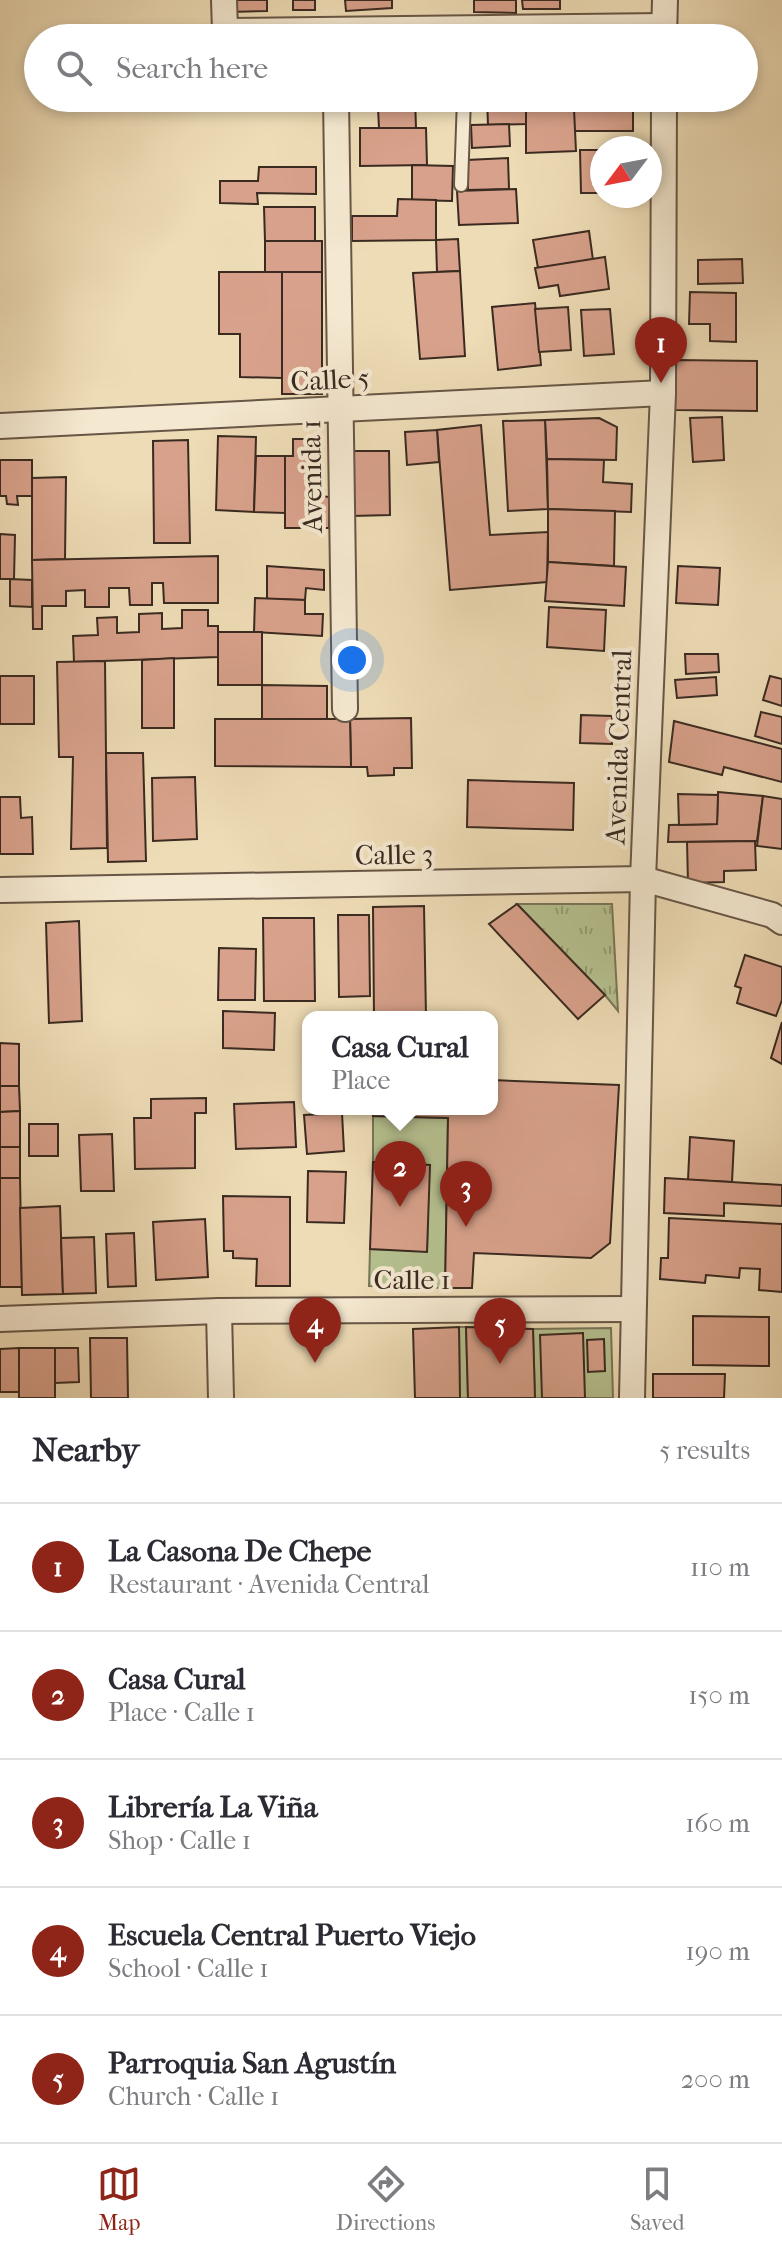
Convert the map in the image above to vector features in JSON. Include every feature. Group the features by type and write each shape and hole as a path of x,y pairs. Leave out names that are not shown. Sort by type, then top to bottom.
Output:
{"street":[{"path":"224,0 225,24"},
{"path":"664,24 665,0"},
{"name":"Avenida 1","path":"336,112 345,709"},
{"name":"Avenida Central","path":"632,1398 643,879 663,393 664,112"},
{"name":"Calle 5","path":"0,426 663,393"},
{"name":"Calle 3","path":"0,890 643,879 772,915 782,922"},
{"name":"Calle 1","path":"0,1319 219,1311 632,1309"},
{"path":"219,1311 221,1398"}],"lane":[{"path":"461,185 464,112"}],"green space":[{"path":"517,904 612,904 618,1011 605,995"},
{"path":"373,1116 448,1118 445,1288 369,1286 370,1249 427,1251 429,1165 373,1162"},
{"path":"459,1327 466,1327 468,1398 460,1398"},
{"path":"611,1328 613,1398 535,1398 533,1329"}],"building":[{"path":"230,0 267,0 267,11 230,12"},
{"path":"293,0 315,0 315,10 293,10"},
{"path":"345,0 392,0 392,8 346,11"},
{"path":"474,0 516,0 516,13 474,12"},
{"path":"522,0 560,0 560,9 523,9"},
{"path":"378,112 415,112 416,128 379,128"},
{"path":"488,112 526,112 526,124 488,125"},
{"path":"526,112 574,112 576,151 526,153"},
{"path":"574,112 633,112 633,131 574,131"},
{"path":"509,124 510,146 472,148 471,125"},
{"path":"360,128 426,128 427,165 360,166"},
{"path":"580,150 590,150 590,193 581,193"},
{"path":"508,158 509,189 468,190 467,160"},
{"path":"412,165 453,166 452,201 412,200"},
{"path":"259,167 316,167 316,194 257,193 258,204 220,203 220,181 258,181"},
{"path":"516,189 518,223 459,225 457,191"},
{"path":"398,199 436,200 436,240 352,241 352,216 397,216"},
{"path":"264,207 315,207 315,241 265,241"},
{"path":"589,231 593,260 538,268 533,240"},
{"path":"458,239 460,271 437,272 436,240"},
{"path":"265,241 322,241 322,272 265,272"},
{"path":"605,257 609,289 560,296 558,285 539,288 535,268"},
{"path":"742,259 743,283 698,284 698,260"},
{"path":"460,271 465,356 420,359 413,273"},
{"path":"219,272 282,272 282,378 240,377 240,334 219,334"},
{"path":"282,272 322,272 322,394 282,394"},
{"path":"690,292 736,293 736,342 710,341 710,324 689,324"},
{"path":"535,303 541,365 498,370 492,307"},
{"path":"568,307 571,350 539,352 535,309"},
{"path":"610,309 614,354 584,356 581,310"},
{"path":"676,360 757,361 757,411 675,410"},
{"path":"722,417 724,460 693,462 690,418"},
{"path":"599,418 617,427 616,460 547,459 545,420"},
{"path":"545,420 548,509 508,511 503,421"},
{"path":"481,425 490,535 548,532 547,582 450,590 437,430"},
{"path":"437,430 439,462 407,465 405,432"},
{"path":"218,436 256,437 254,512 216,510"},
{"path":"293,439 315,439 315,458 322,458 322,496 329,497 329,528 285,528 285,456 293,456"},
{"path":"188,440 190,543 154,543 153,441"},
{"path":"351,451 389,451 390,515 352,516"},
{"path":"256,456 285,456 285,513 254,512"},
{"path":"547,459 604,460 603,482 632,484 631,512 548,509"},
{"path":"0,460 32,460 32,496 17,496 18,505 7,504 6,496 0,496"},
{"path":"66,477 65,559 32,560 32,478"},
{"path":"548,509 615,511 614,566 548,562"},
{"path":"0,534 15,535 14,579 0,579"},
{"path":"218,556 218,603 164,603 163,583 152,583 152,605 130,605 129,588 109,588 109,607 85,607 85,590 66,591 66,606 42,606 42,629 33,629 32,560"},
{"path":"548,562 626,567 624,606 545,601"},
{"path":"267,566 324,570 324,590 306,588 305,600 267,599"},
{"path":"678,566 720,568 718,605 676,603"},
{"path":"10,579 32,580 32,607 10,606"},
{"path":"255,598 305,600 305,614 323,614 322,636 254,632"},
{"path":"549,607 606,610 604,651 547,647"},
{"path":"182,610 208,610 208,626 218,626 218,657 74,662 73,636 98,635 97,618 117,617 117,633 139,632 139,614 162,613 162,629 182,628"},
{"path":"218,632 262,632 262,685 218,685"},
{"path":"685,654 718,654 719,672 686,674"},
{"path":"174,658 174,728 142,728 142,660"},
{"path":"105,661 107,848 71,849 73,757 59,757 57,662"},
{"path":"0,676 34,676 34,724 0,724"},
{"path":"770,676 782,679 782,706 763,700"},
{"path":"716,677 717,695 677,698 675,680"},
{"path":"262,685 327,686 327,719 262,719"},
{"path":"761,712 782,717 782,744 755,736"},
{"path":"581,715 612,716 612,744 580,743"},
{"path":"411,718 412,768 394,768 394,775 368,776 367,767 351,767 350,719"},
{"path":"215,719 350,719 351,767 215,766"},
{"path":"674,721 782,749 782,782 724,767 722,775 669,762"},
{"path":"106,753 143,753 146,861 108,862"},
{"path":"195,777 197,839 153,841 152,778"},
{"path":"468,780 574,783 573,830 467,827"},
{"path":"718,792 763,796 757,841 668,842 669,825 717,824"},
{"path":"678,794 718,795 717,824 679,825"},
{"path":"763,796 782,799 782,849 757,846"},
{"path":"0,797 20,797 21,818 32,817 33,854 0,854"},
{"path":"755,841 756,870 724,871 724,882 688,883 687,842"},
{"path":"517,904 605,995 578,1019 489,924"},
{"path":"424,906 426,1011 374,1011 373,907"},
{"path":"338,915 369,915 370,996 339,997"},
{"path":"263,918 314,918 315,1001 264,1001"},
{"path":"79,921 82,1021 49,1023 46,923"},
{"path":"219,948 256,949 255,1000 218,1000"},
{"path":"745,955 782,967 782,1000 776,1016 737,1003 741,988 735,986"},
{"path":"223,1011 275,1013 274,1050 223,1048"},
{"path":"782,1022 782,1064 771,1058"},
{"path":"0,1043 19,1044 19,1086 0,1086"},
{"path":"498,1080 619,1085 610,1243 591,1258 474,1253 472,1288 445,1288 448,1118 373,1116 498,1115"},
{"path":"0,1086 19,1086 20,1111 0,1112"},
{"path":"206,1098 206,1113 195,1113 195,1168 135,1169 134,1118 151,1118 151,1099"},
{"path":"294,1102 296,1147 236,1149 234,1104"},
{"path":"20,1111 20,1147 0,1147 0,1112"},
{"path":"304,1115 342,1115 344,1151 307,1154"},
{"path":"29,1124 58,1124 58,1156 29,1156"},
{"path":"112,1134 114,1191 81,1191 79,1135"},
{"path":"690,1137 734,1141 732,1182 688,1180"},
{"path":"0,1147 20,1147 20,1178 0,1178"},
{"path":"373,1162 430,1165 427,1252 370,1249"},
{"path":"308,1171 346,1172 344,1223 307,1222"},
{"path":"0,1178 20,1178 22,1287 0,1287"},
{"path":"665,1178 782,1185 782,1206 724,1203 724,1216 664,1213"},
{"path":"223,1196 290,1197 290,1286 256,1286 257,1259 233,1258 233,1251 224,1251"},
{"path":"60,1206 63,1294 22,1295 20,1208"},
{"path":"669,1218 782,1224 782,1292 759,1290 760,1269 740,1268 739,1278 706,1275 705,1283 660,1279 661,1258 668,1258"},
{"path":"205,1219 208,1277 156,1280 153,1222"},
{"path":"134,1233 136,1286 108,1287 106,1234"},
{"path":"94,1237 96,1293 63,1294 61,1238"},
{"path":"693,1316 769,1317 769,1366 693,1365"},
{"path":"459,1327 460,1398 415,1398 413,1329"},
{"path":"466,1327 533,1329 535,1398 468,1398"},
{"path":"583,1333 585,1398 542,1398 540,1335"},
{"path":"90,1338 127,1338 128,1398 91,1398"},
{"path":"604,1339 605,1371 588,1372 587,1340"},
{"path":"19,1348 19,1392 0,1392 0,1349"},
{"path":"19,1348 55,1348 55,1398 19,1398"},
{"path":"55,1348 78,1348 79,1382 55,1383"},
{"path":"653,1374 725,1374 724,1398 653,1398"}],"place":[{"name":"La Casona De Chepe","path":"661,383"},
{"name":"Casa Cural","path":"400,1207"},
{"name":"Librería La Viña","path":"466,1227"},
{"name":"Escuela Central Puerto Viejo","path":"315,1363"},
{"name":"Parroquia San Agustín","path":"500,1364"}]}
